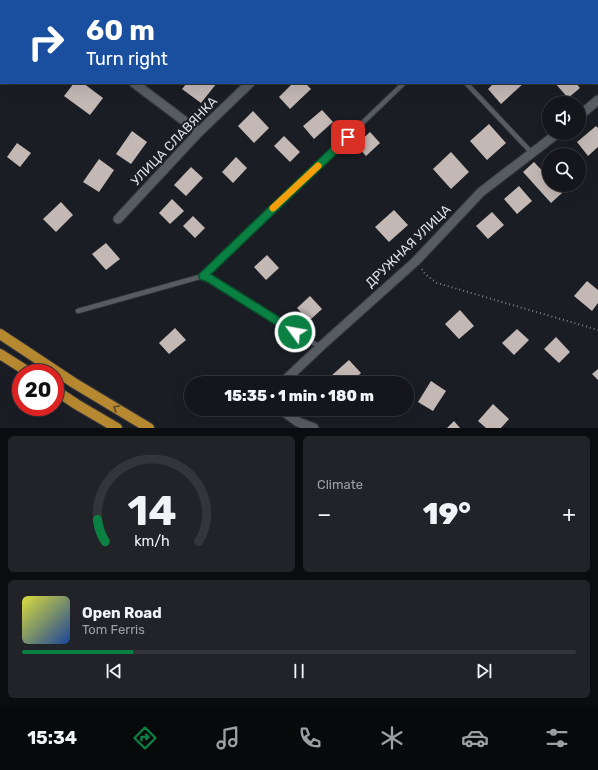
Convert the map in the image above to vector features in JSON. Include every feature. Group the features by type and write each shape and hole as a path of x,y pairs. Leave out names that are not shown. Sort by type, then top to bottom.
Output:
{"main road":[{"path":"0,334 74,383 150,428"},
{"path":"0,354 16,364"},
{"path":"64,396 117,428"}],"street":[{"path":"135,84 199,132"},
{"name":"УЛИЦА СЛАВЯНКА","path":"118,219 199,132 249,84"},
{"path":"586,110 598,101"},
{"name":"ДРУЖНАЯ УЛИЦА","path":"289,376 416,261 481,192 549,140"},
{"path":"290,416 298,422 314,428"}],"lane":[{"path":"78,311 203,276 403,84"},
{"path":"467,84 533,153"},
{"path":"203,276 209,278 320,347"}],"path":[{"path":"416,261 425,274 437,283 598,330"}],"building":[{"path":"73,84 84,84 103,98 90,115 64,96"},
{"path":"186,84 216,84 201,103 182,89"},
{"path":"292,84 306,84 311,89 290,109 279,97"},
{"path":"493,84 523,84 501,104 488,89"},
{"path":"556,84 577,84 580,88 570,96 566,96"},
{"path":"322,110 333,122 314,139 303,126"},
{"path":"253,111 269,128 254,143 238,126"},
{"path":"489,124 506,143 487,160 470,141"},
{"path":"596,126 598,128 598,147 588,156 586,153 586,148 582,148 577,142 579,140 586,140 586,134"},
{"path":"132,131 147,142 131,164 116,154"},
{"path":"370,132 380,143 366,156 356,145"},
{"path":"284,136 300,152 290,162 274,146"},
{"path":"17,143 31,153 20,167 7,157"},
{"path":"451,152 469,172 451,189 433,169"},
{"path":"236,157 247,168 233,183 222,172"},
{"path":"99,159 114,170 99,192 83,182"},
{"path":"534,162 542,171 542,192 562,193 551,203 523,172"},
{"path":"191,167 203,178 186,196 174,185"},
{"path":"519,186 532,201 517,214 504,199"},
{"path":"172,199 184,211 170,224 159,213"},
{"path":"61,202 73,215 56,232 43,219"},
{"path":"394,210 408,225 389,242 375,227"},
{"path":"492,212 504,225 488,239 476,226"},
{"path":"193,216 205,228 195,238 183,226"},
{"path":"106,243 120,259 106,270 92,254"},
{"path":"267,255 279,268 266,280 254,267"},
{"path":"587,281 598,290 598,303 592,311 574,296"},
{"path":"310,296 322,309 309,321 297,308"},
{"path":"460,310 474,326 459,339 445,324"},
{"path":"175,328 186,340 169,354 159,343"},
{"path":"517,329 529,340 514,355 502,343"},
{"path":"556,337 570,352 559,363 544,349"},
{"path":"349,360 361,373 358,376 331,376"},
{"path":"598,369 598,380 592,374"},
{"path":"431,381 446,391 433,411 418,402"},
{"path":"493,404 509,419 501,428 486,428 478,421"},
{"path":"454,421 460,428 447,428"}],"slow traffic":[{"path":"273,208 318,166"}],"route":[{"path":"295,332 209,278 203,276 348,137"}]}
